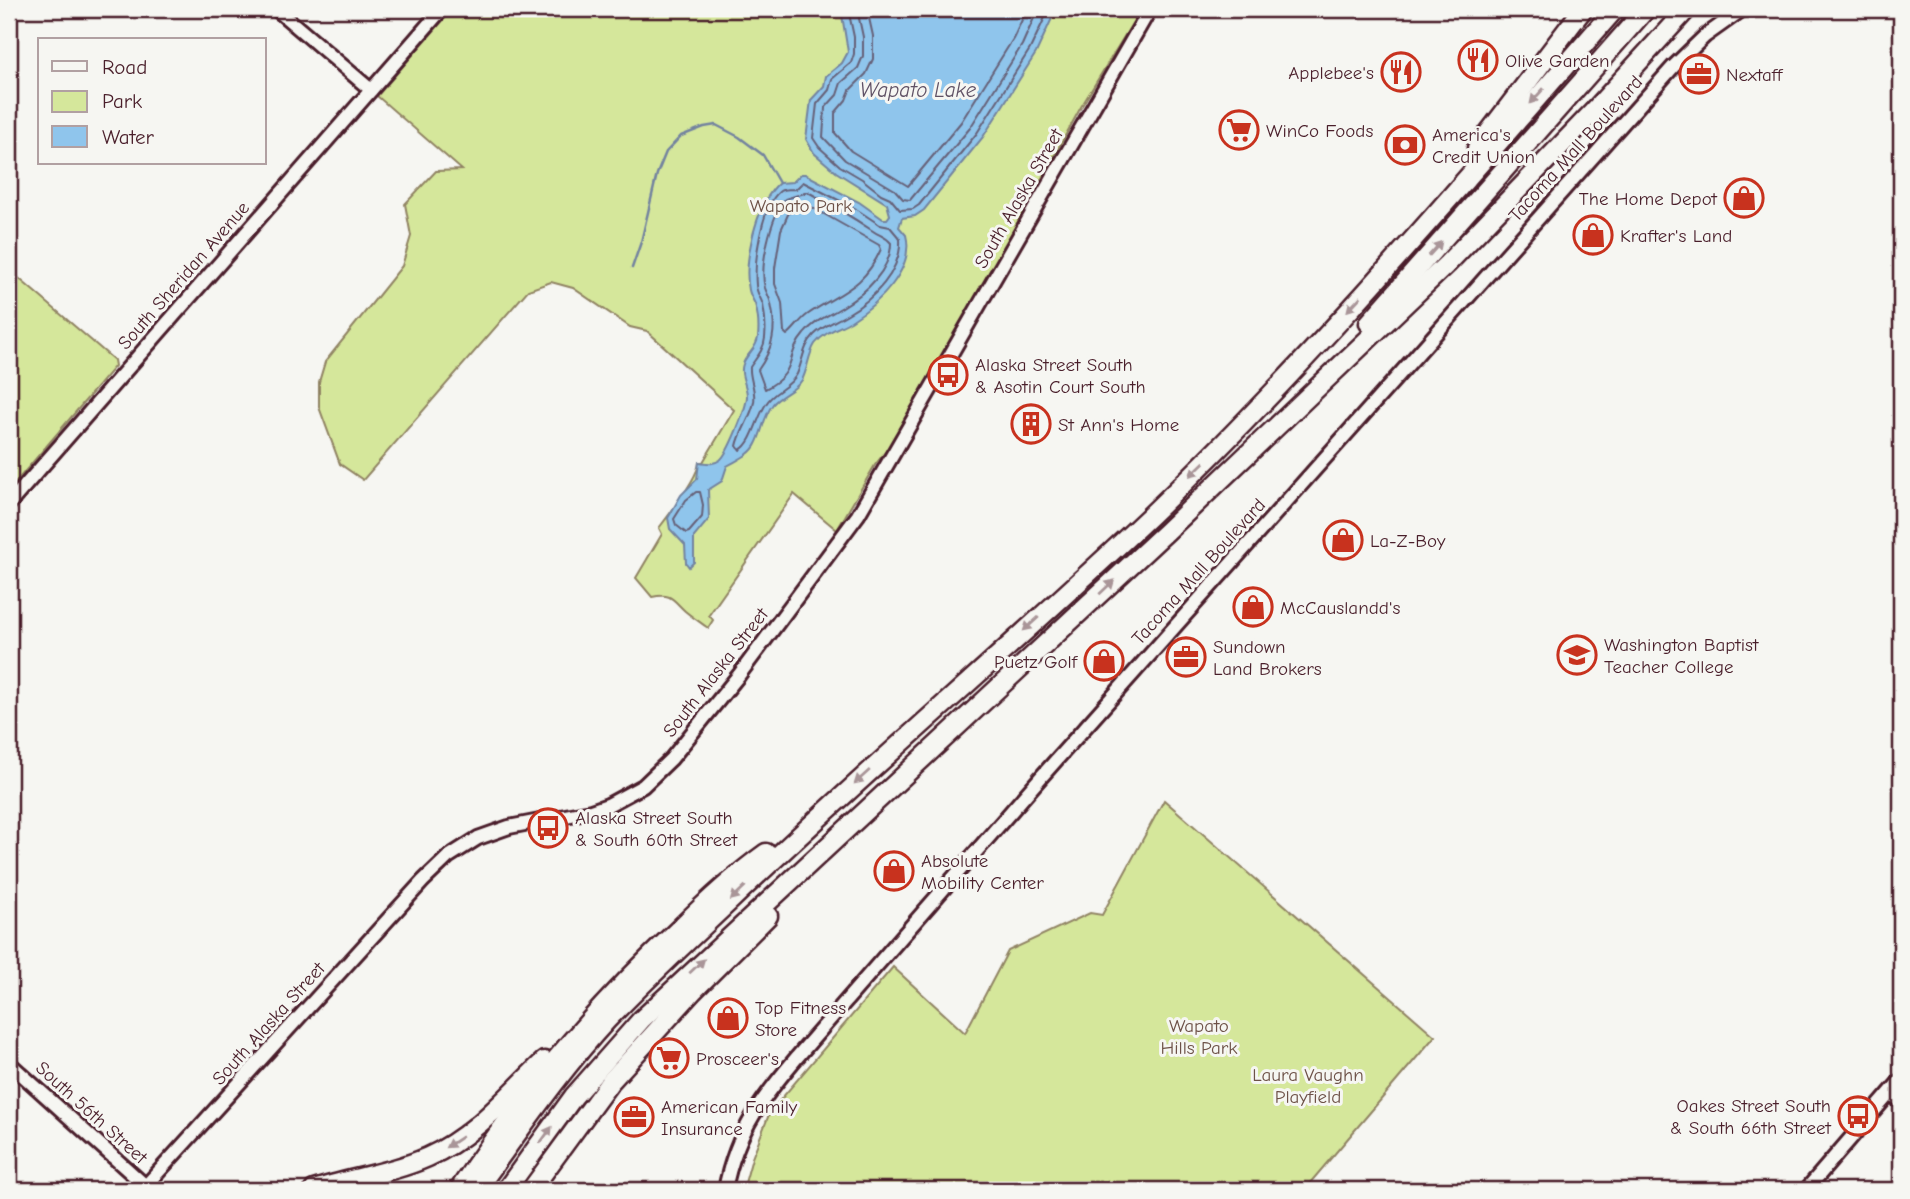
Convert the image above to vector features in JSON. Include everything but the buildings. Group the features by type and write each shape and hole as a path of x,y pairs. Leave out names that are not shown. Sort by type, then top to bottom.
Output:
{"highway":[{"path":"1399,253 1583,9"},
{"path":"476,1190 548,1093 605,1023 650,976 822,813 1152,513 1268,396 1615,9"},
{"path":"1239,461 1376,315 1646,9"},
{"path":"506,1190 574,1096 641,1020 1166,533 1447,264 1687,9"},
{"path":"1591,114 1703,9"},
{"path":"531,1190 610,1082 680,1004 985,701"},
{"path":"459,1190 506,1122 624,981 732,878 822,813"},
{"path":"546,1190 615,1088 680,1004"},
{"path":"314,1190 412,1163 451,1144 487,1116 595,1013"}],"street":[{"path":"276,9 371,90"},
{"name":"South Sheridan Avenue","path":"9,504 442,9"},
{"name":"South Alaska Street","path":"146,1189 423,881 448,858 469,843 494,831 591,811 612,803 643,786 671,759 739,675 858,514 1150,9"},
{"name":"Tacoma Mall Boulevard","path":"725,1190 734,1154 750,1117 767,1092 804,1049 1042,776 1673,67 1712,31 1743,9"},
{"name":"South 56th Street","path":"9,1063 146,1189"},
{"path":"1806,1190 1901,1080"},
{"path":"1891,1093 1901,1102"}],"green space":[{"name":"Wapato Park","path":"453,9 1141,9 1081,107 988,277 889,447 875,465 837,530 794,494 709,615 713,620 708,628 671,598 652,597 636,578 662,534 659,528 689,486 699,462 703,462 734,410 647,331 630,327 573,288 551,282 528,290 363,480 340,464 319,407 319,382 325,362 402,266 411,236 405,204 436,171 462,170 377,96"},
{"path":"15,275 114,360 115,366 9,490 9,282"},
{"name":"Wapato Hills Park","path":"1164,800 1435,1036 1304,1190 743,1190 770,1112 893,967 965,1033 1008,951 1090,913 1102,915"}],"water":[{"name":"Wapato Lake","path":"841,9 1059,9 1036,53 983,137 924,210 915,216 902,218 899,227 906,235 907,248 905,261 892,285 861,314 827,333 815,344 802,380 773,404 754,448 727,466 722,481 708,490 709,519 694,537 694,562 689,567 686,563 685,545 670,529 668,518 681,495 697,479 699,462 715,463 723,456 744,410 747,396 742,368 744,360 756,345 758,333 756,308 749,290 748,264 758,218 764,204 779,183 793,182 801,174 805,174 859,202 883,219 890,215 887,204 836,172 814,153 806,139 811,100 824,86 826,76 842,63 848,52"}],"waterway":[{"path":"632,268 657,174 666,152 681,136 716,125 739,137 763,155 779,183"}],"place":[{"name":"Olive Garden","path":"1478,60"},
{"name":"Applebee's","path":"1401,72"},
{"name":"Nextaff","path":"1699,74"},
{"name":"WinCo Foods","path":"1239,130"},
{"name":"America's Credit Union","path":"1405,145"},
{"name":"The Home Depot","path":"1744,198"},
{"name":"Krafter's Land","path":"1593,235"},
{"name":"Alaska Street South & Asotin Court South","path":"948,375"},
{"name":"St Ann's Home","path":"1031,424"},
{"name":"La-Z-Boy","path":"1343,540"},
{"name":"McCauslandd's","path":"1253,607"},
{"name":"Washington Baptist Teacher College","path":"1577,655"},
{"name":"Sundown Land Brokers","path":"1186,657"},
{"name":"Puetz Golf","path":"1104,661"},
{"name":"Alaska Street South & South 60th Street","path":"548,828"},
{"name":"Absolute Mobility Center","path":"894,871"},
{"name":"Top Fitness Store","path":"728,1018"},
{"name":"Prosceer's","path":"669,1058"},
{"name":"Oakes Street South & South 66th Street","path":"1858,1116"},
{"name":"American Family Insurance","path":"634,1117"}],"park label":[{"name":"Laura Vaughn Playfield","path":"1308,1085"}]}
